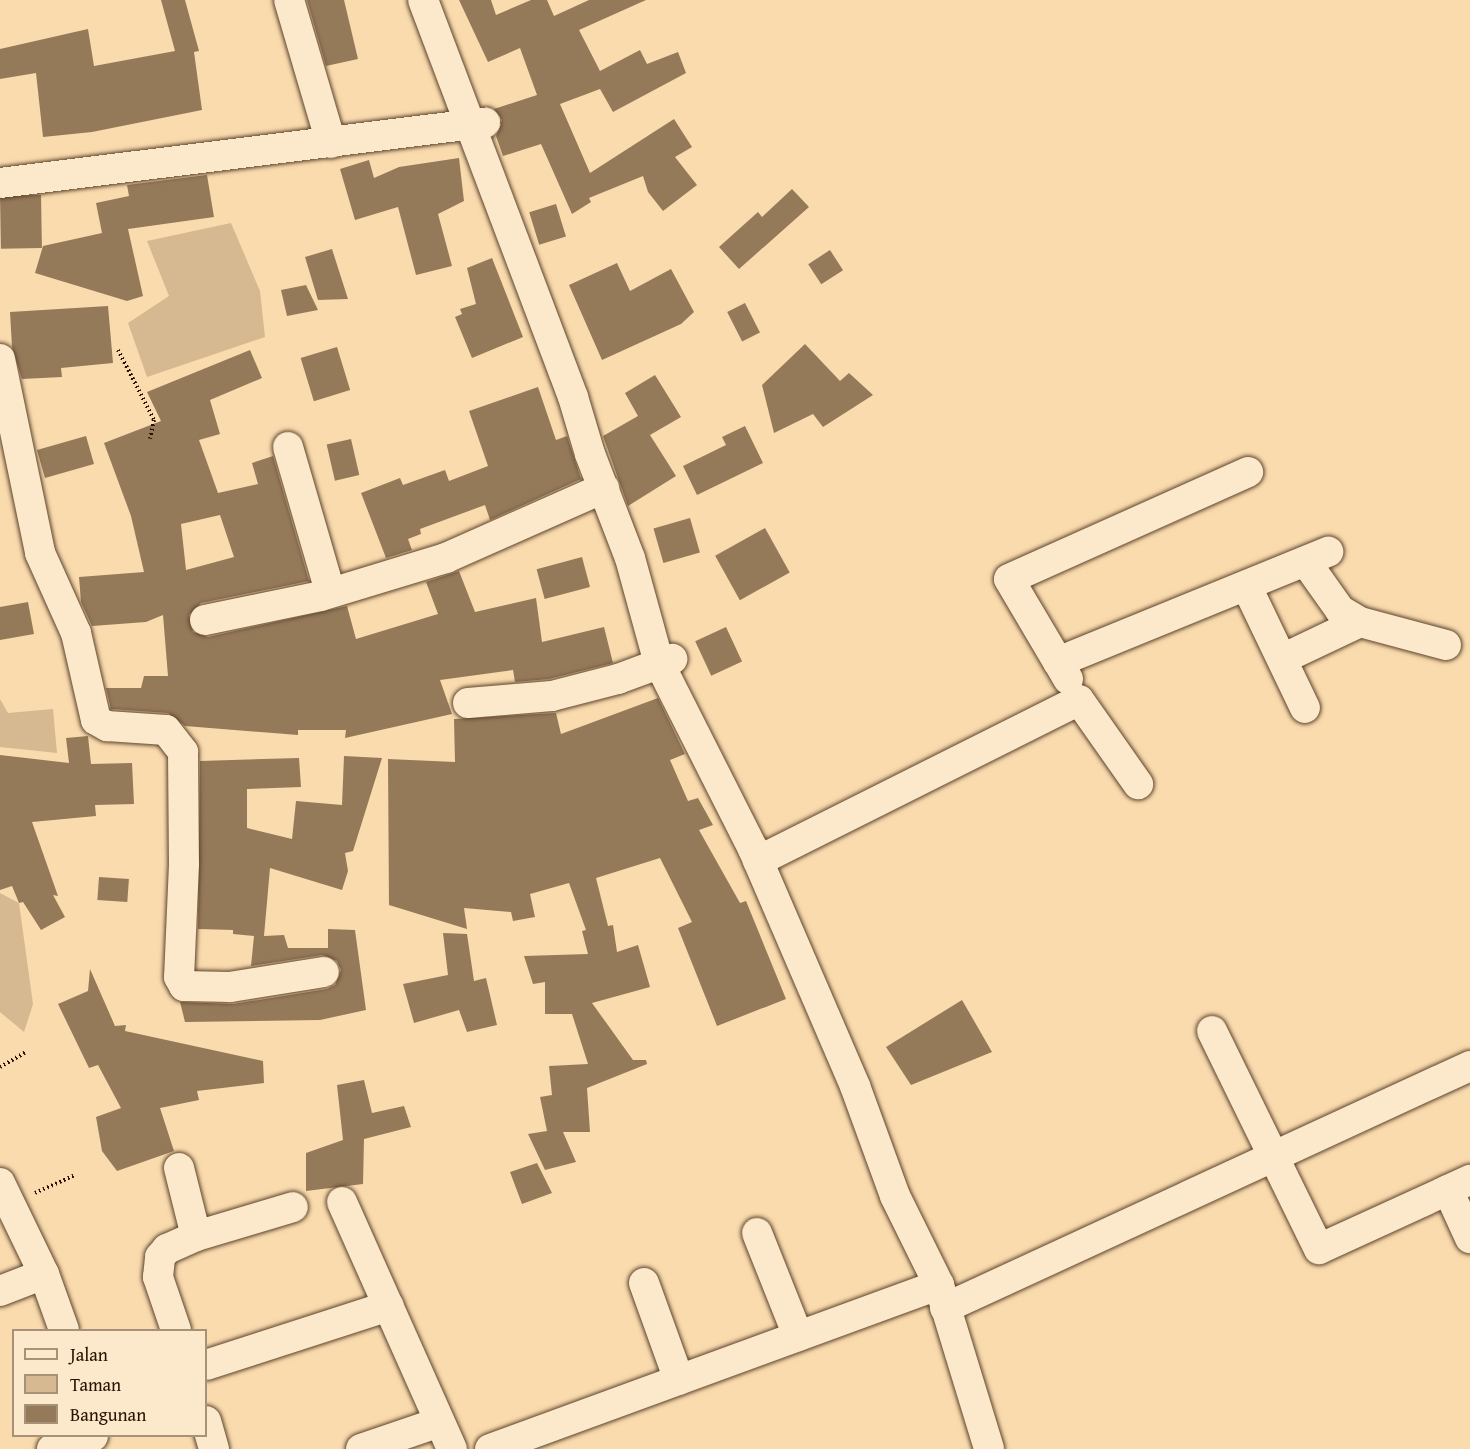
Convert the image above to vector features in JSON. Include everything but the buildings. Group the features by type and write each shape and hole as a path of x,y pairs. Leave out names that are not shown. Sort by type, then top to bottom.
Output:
{"street":[{"path":"290,0 331,142"},
{"path":"423,0 479,124 511,240 540,308 666,661 758,861 855,1086 895,1196 942,1296 988,1449"},
{"path":"0,183 479,124"},
{"path":"0,359 40,554 76,633 96,720 107,726 166,730 183,752 184,864 179,977 184,986 230,987 324,972"},
{"path":"288,447 330,592"},
{"path":"1138,784 1079,700 1010,579 1248,472"},
{"path":"205,620 330,592 446,558 604,489"},
{"path":"1058,662 1317,557 1340,610 1360,622 1446,645"},
{"path":"1247,587 1305,708"},
{"path":"1282,659 1360,622"},
{"path":"468,703 552,696 618,679 666,661"},
{"path":"758,861 1079,700"},
{"path":"1212,1031 1319,1249 1459,1185 1470,1238"},
{"path":"490,1449 798,1336 942,1296 1273,1157 1470,1066"},
{"path":"179,1168 196,1236"},
{"path":"5,1194 44,1274 64,1329"},
{"path":"342,1202 452,1449"},
{"path":"176,1329 158,1277 158,1265 167,1248 196,1236 292,1207"},
{"path":"757,1233 798,1336"},
{"path":"0,1291 44,1274"},
{"path":"644,1283 679,1380"},
{"path":"207,1365 389,1306"},
{"path":"361,1449 440,1422"},
{"path":"207,1425 214,1449"},
{"path":"52,1449 90,1437"}],"path":[{"path":"118,350 154,420 150,439"},
{"path":"0,1066 26,1052"},
{"path":"5,1194 75,1175"}],"green space":[{"path":"231,223 260,291 265,337 147,377 128,323 169,296 147,241"},
{"path":"0,699 8,713 53,709 57,753 0,747"},
{"path":"0,893 19,903 33,1004 24,1032 0,1012"}]}
